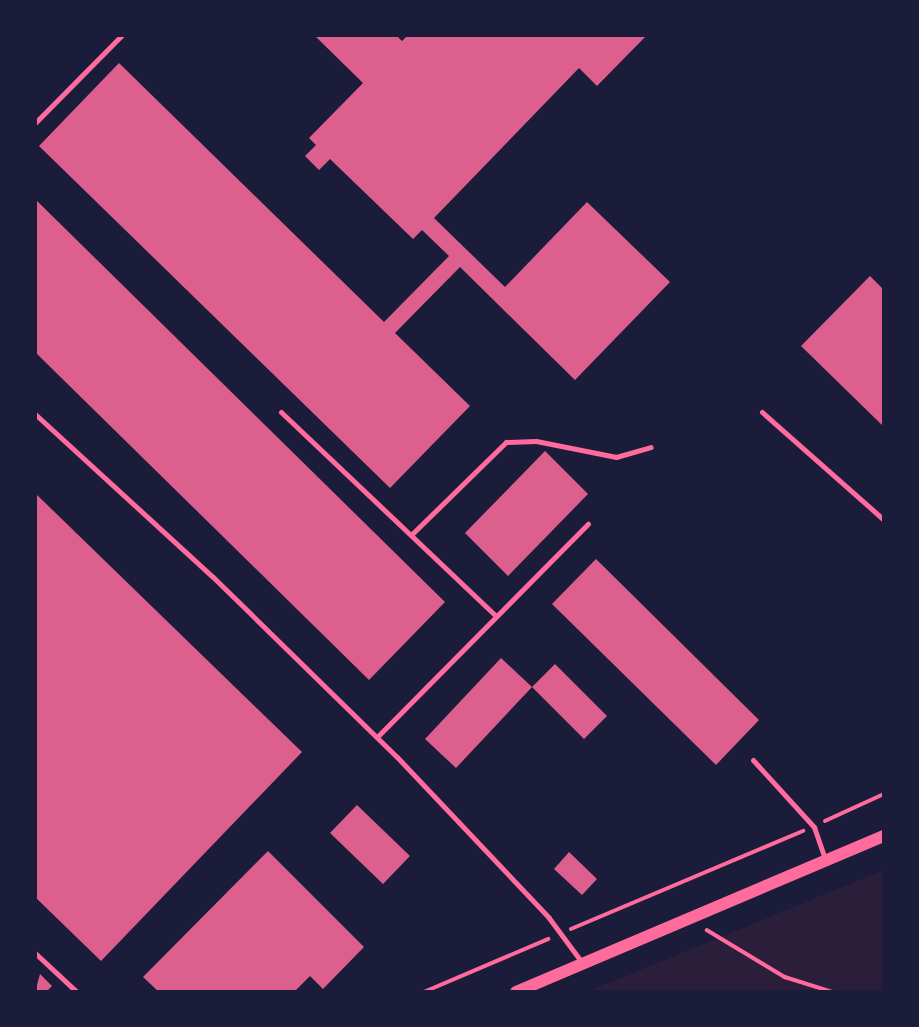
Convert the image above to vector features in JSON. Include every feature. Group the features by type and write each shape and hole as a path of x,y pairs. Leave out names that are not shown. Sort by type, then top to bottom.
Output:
{"street":[{"path":"516,992 884,836"}],"lane":[{"path":"35,123 122,35"},
{"path":"281,412 496,616"},
{"path":"762,412 884,520"},
{"path":"35,414 213,577 377,737 561,933 583,965"},
{"path":"411,535 506,442 536,441 616,457 651,447"},
{"path":"377,737 588,524"},
{"path":"753,760 814,827 826,861"},
{"path":"35,953 77,992"}],"path":[{"path":"424,992 814,827 884,794"},
{"path":"685,920 732,942 785,977 833,992"}],"shaded area":[{"path":"884,870 884,992 587,992"}],"building":[{"path":"314,35 396,35 402,41 408,35 647,35 597,86 579,68 434,218 505,287 587,202 670,282 575,380 460,267 395,333 470,406 390,488 39,146 119,63 384,322 449,256 422,230 413,239 330,159 319,170 305,156 316,145 309,138 363,83"},
{"path":"35,199 445,602 369,680 35,352"},
{"path":"870,276 884,290 884,427 801,346"},
{"path":"545,451 588,494 508,576 465,533"},
{"path":"35,493 302,752 101,961 35,897"},
{"path":"596,559 759,720 716,765 552,604"},
{"path":"501,658 532,687 456,768 425,739"},
{"path":"555,664 607,716 584,739 532,687"},
{"path":"357,805 410,856 383,884 330,833"},
{"path":"268,851 364,947 323,989 310,976 294,992 159,992 143,977"},
{"path":"569,852 597,879 582,895 554,869"},
{"path":"40,974 52,986 46,992 35,992"}]}
